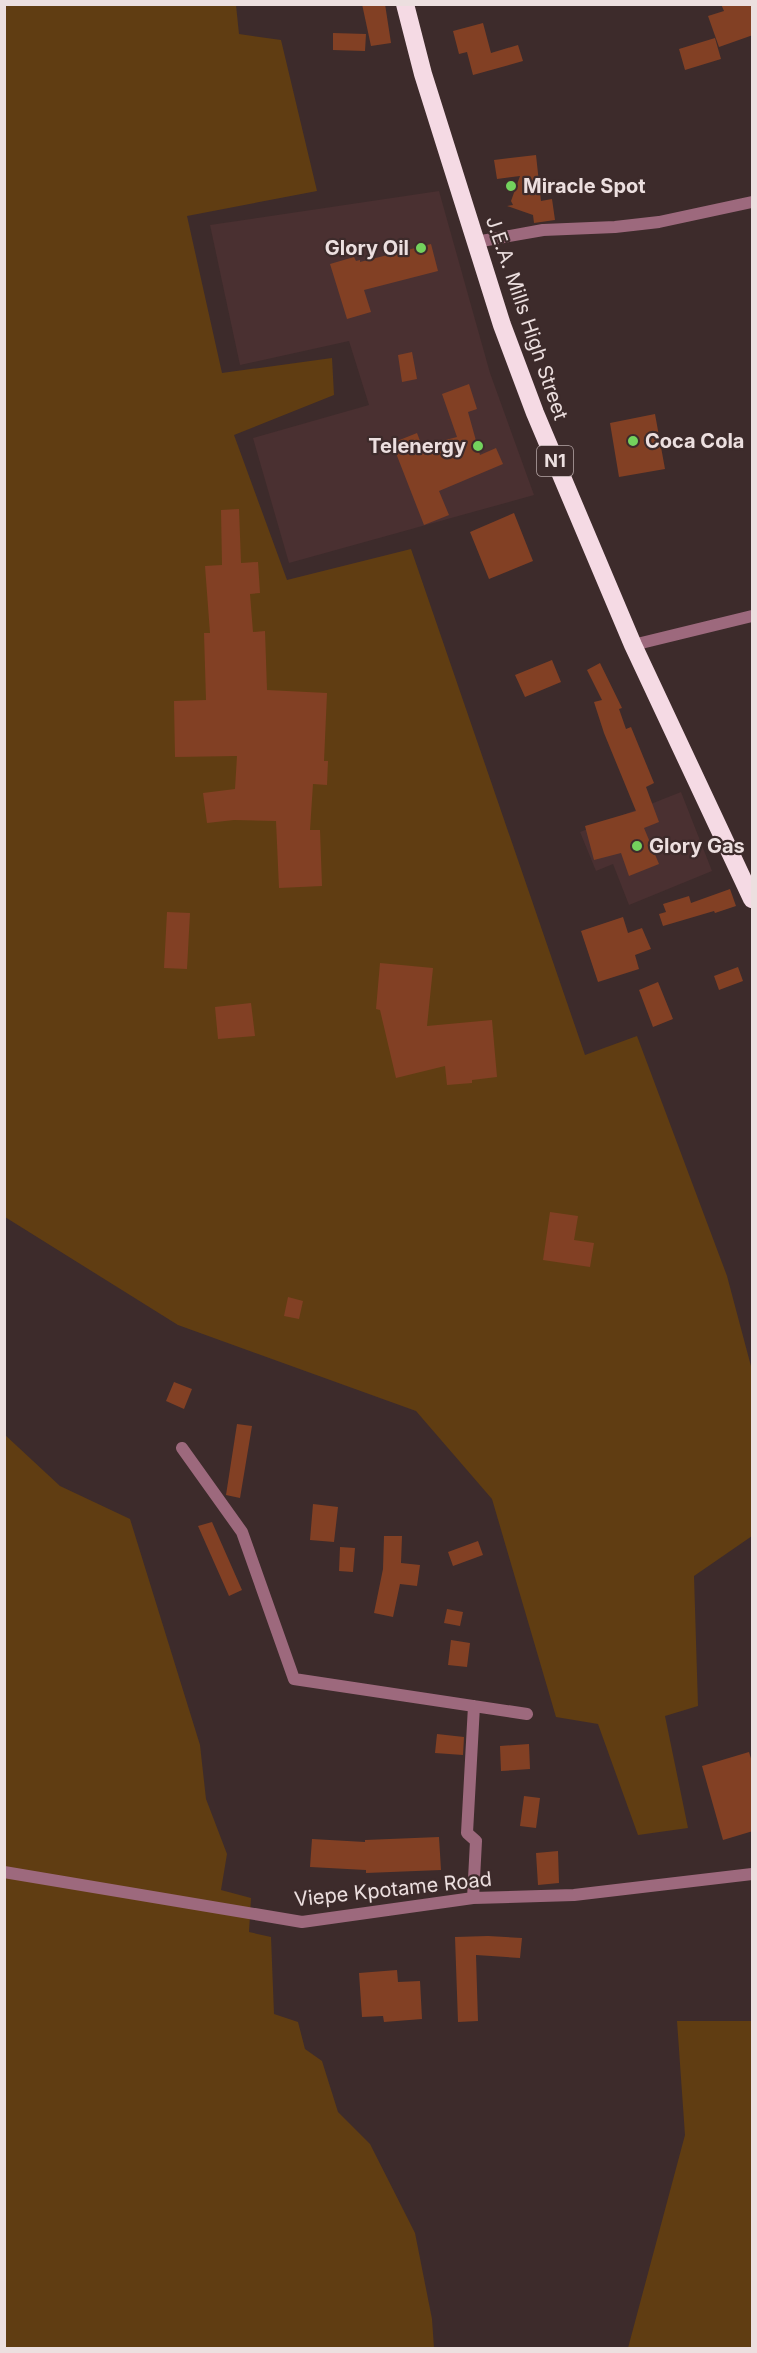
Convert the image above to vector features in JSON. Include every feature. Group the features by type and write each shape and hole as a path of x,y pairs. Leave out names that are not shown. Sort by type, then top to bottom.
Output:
{"highway":[{"name":"J.E.A. Mills High Street","path":"405,4 423,74 502,325 535,413 633,645 753,899"}],"street":[{"path":"476,242 543,231 615,228 659,222 753,202"},
{"path":"633,645 753,616"},
{"path":"182,1448 243,1532 294,1679 527,1714"},
{"path":"473,1898 476,1841 466,1833 474,1706"},
{"name":"Viepe Kpotame Road","path":"4,1872 302,1922 473,1898 574,1895 753,1874"}],"shaded area":[{"path":"4,5 236,5 239,34 281,40 317,191 187,216 222,373 332,358 334,395 234,435 287,580 411,549 585,1055 637,1036 727,1276 752,1370 752,1536 694,1576 698,1706 665,1716 688,1828 638,1835 598,1724 556,1717 492,1499 416,1411 178,1325 5,1217"},
{"path":"439,191 490,373 534,495 289,563 253,438 369,405 349,341 240,365 210,225"},
{"path":"681,792 712,871 629,905 613,864 596,871 580,832"},
{"path":"4,1434 60,1486 130,1519 200,1745 206,1799 227,1854 221,1890 251,1898 249,1932 271,1937 274,2014 298,2022 305,2049 322,2061 338,2112 370,2144 415,2233 432,2319 434,2348 5,2348"},
{"path":"677,2021 752,2021 752,2348 628,2348 685,2135"}],"building":[{"path":"362,4 385,4 391,43 371,46"},
{"path":"721,4 753,4 753,35 719,47 708,16 724,11"},
{"path":"483,23 491,53 518,45 523,61 473,75 467,52 459,54 453,31"},
{"path":"333,33 366,34 365,51 333,50"},
{"path":"715,38 721,59 685,70 679,49"},
{"path":"536,155 541,201 552,199 555,220 534,223 533,215 507,206 513,205 511,201 520,176 497,179 494,160"},
{"path":"431,244 438,271 364,290 371,312 347,319 330,264 354,257 360,262"},
{"path":"412,352 417,379 402,382 398,355"},
{"path":"469,384 477,409 468,412 480,455 496,448 503,464 439,491 449,515 424,525 392,443 417,433 422,446 457,437 442,394"},
{"path":"655,414 665,469 619,477 610,423"},
{"path":"239,509 241,563 258,562 260,593 250,594 253,632 265,631 267,690 327,693 324,761 328,761 327,785 313,784 310,830 320,830 322,886 279,888 276,821 234,820 207,823 203,793 235,789 237,756 175,757 174,701 206,700 204,633 210,633 205,566 222,565 221,510"},
{"path":"514,513 533,561 489,579 470,532"},
{"path":"552,660 561,682 525,697 515,675"},
{"path":"600,663 622,708 619,709 626,729 631,727 654,783 646,787 659,822 644,828 659,864 629,876 621,853 594,860 585,826 636,811 604,733 594,702 602,700 587,670"},
{"path":"730,889 736,906 663,926 659,914 666,912 663,904 689,896 691,903"},
{"path":"167,912 190,913 187,969 164,968"},
{"path":"623,917 628,933 642,928 651,949 635,955 639,969 598,982 581,931"},
{"path":"380,963 433,968 427,1026 492,1020 497,1077 472,1080 472,1083 447,1085 445,1066 396,1078 380,1010 376,1009"},
{"path":"738,967 743,981 719,990 714,976"},
{"path":"658,982 673,1019 653,1027 639,990"},
{"path":"251,1003 255,1036 218,1039 215,1007"},
{"path":"550,1212 578,1216 574,1240 594,1243 590,1267 543,1260"},
{"path":"288,1297 303,1301 299,1319 284,1316"},
{"path":"174,1382 192,1389 184,1409 166,1401"},
{"path":"237,1424 252,1426 240,1498 226,1495"},
{"path":"313,1504 338,1507 334,1542 310,1540"},
{"path":"212,1522 242,1590 229,1596 198,1526"},
{"path":"384,1536 402,1536 401,1563 420,1565 417,1586 400,1584 393,1617 374,1613 383,1569"},
{"path":"478,1541 483,1555 453,1566 448,1552"},
{"path":"340,1547 355,1548 353,1572 339,1571"},
{"path":"447,1609 463,1612 460,1626 444,1623"},
{"path":"451,1640 470,1643 467,1667 448,1665"},
{"path":"437,1734 464,1737 463,1755 435,1753"},
{"path":"529,1744 530,1769 501,1771 500,1746"},
{"path":"749,1752 753,1765 753,1831 723,1840 702,1766"},
{"path":"524,1796 540,1798 536,1828 520,1826"},
{"path":"439,1837 441,1870 366,1873 366,1870 310,1867 312,1839 365,1842 365,1840"},
{"path":"558,1851 559,1883 538,1885 536,1853"},
{"path":"455,1937 522,1938 520,1958 476,1955 478,2021 458,2022"},
{"path":"397,1970 398,1982 420,1981 422,2019 384,2022 383,2016 362,2017 359,1973"}],"place":[{"name":"Miracle Spot","path":"511,186"},
{"name":"Glory Oil","path":"421,248"},
{"name":"Coca Cola","path":"633,441"},
{"name":"Telenergy","path":"478,446"},
{"name":"Glory Gas","path":"637,846"}]}
